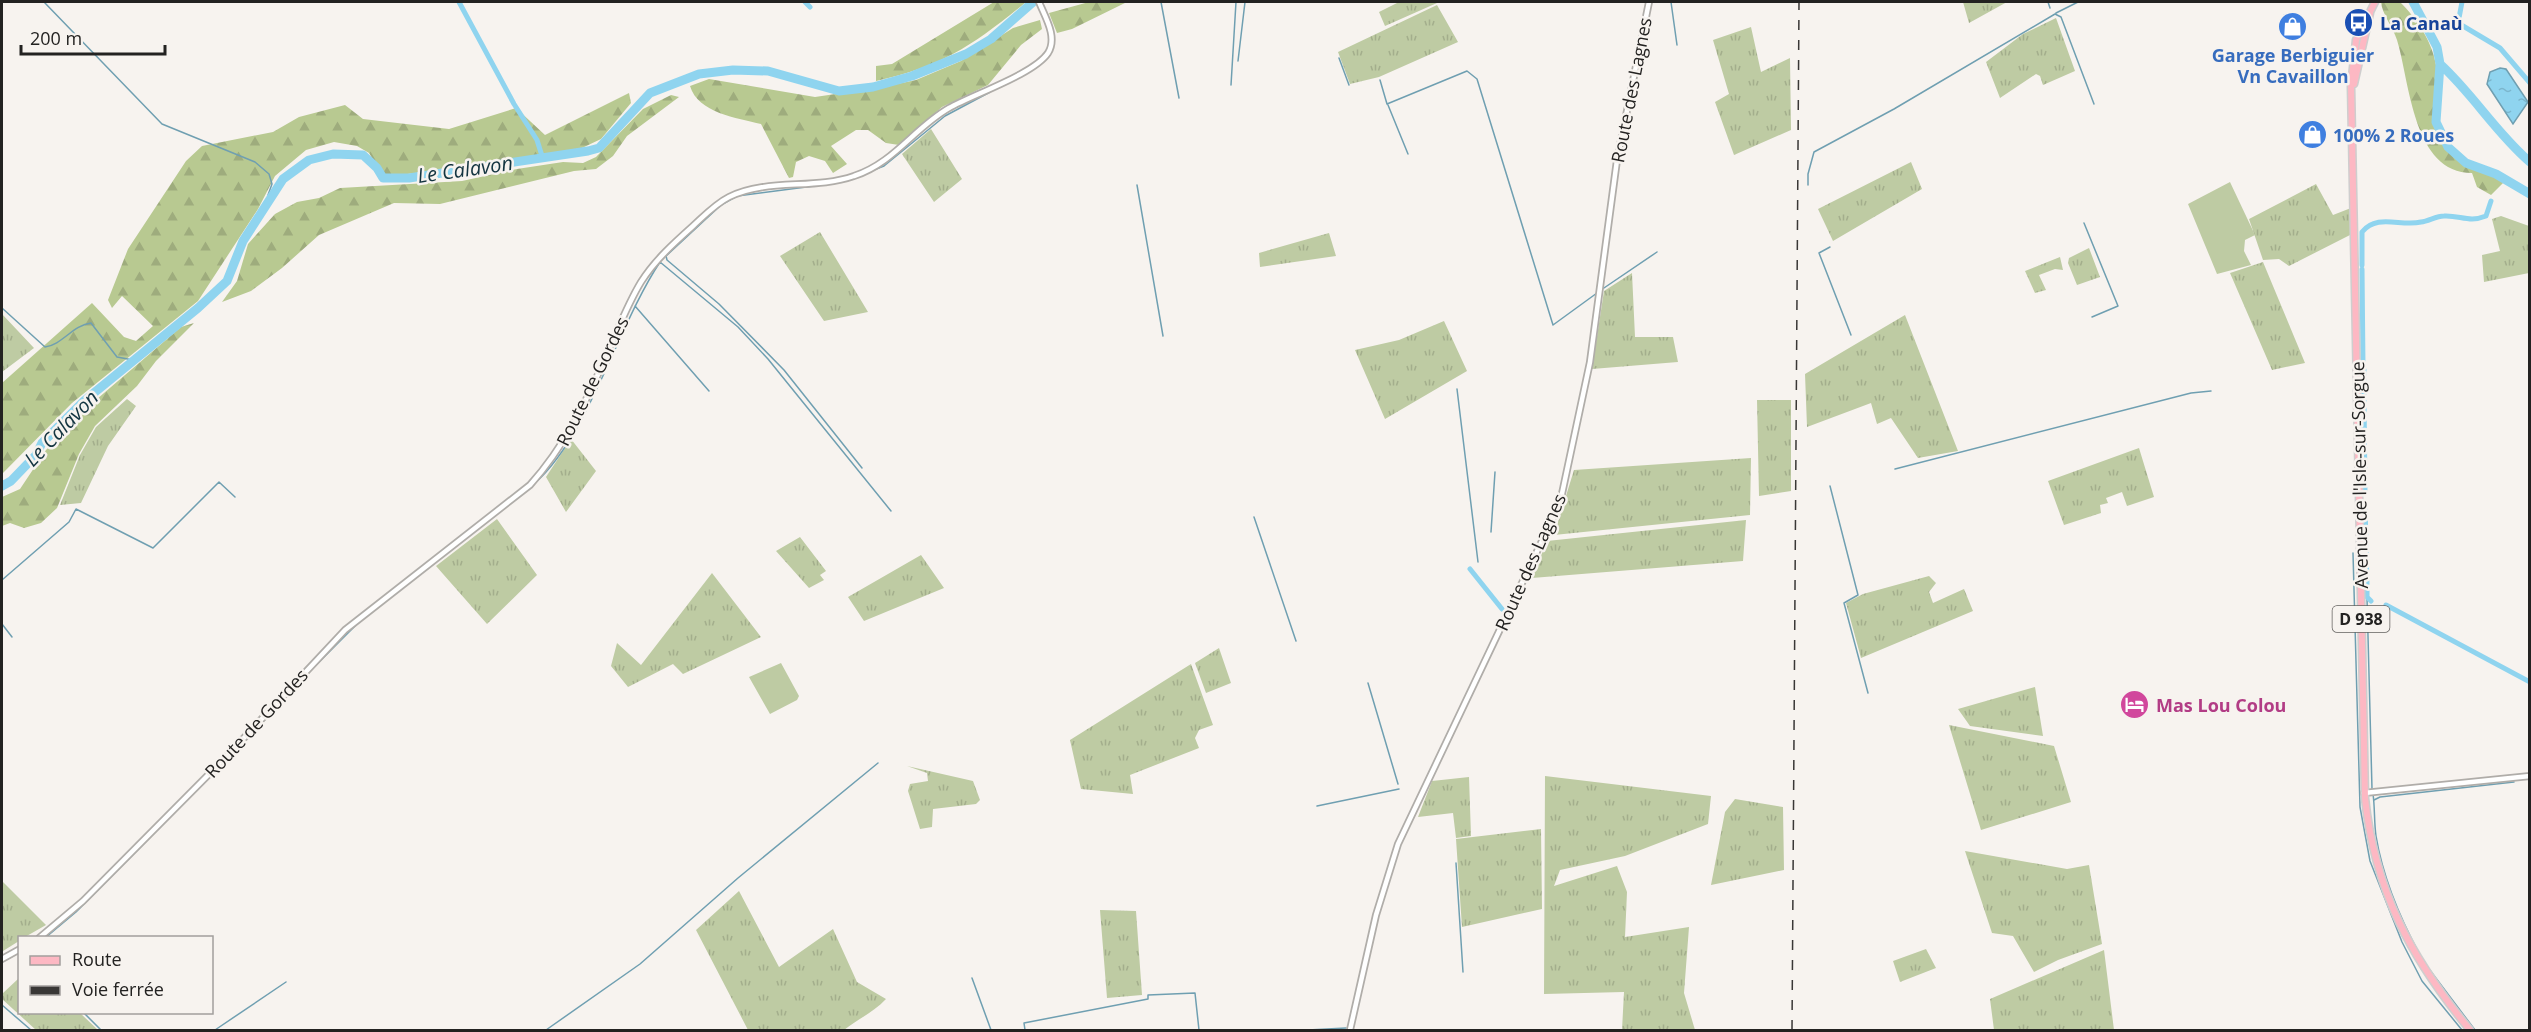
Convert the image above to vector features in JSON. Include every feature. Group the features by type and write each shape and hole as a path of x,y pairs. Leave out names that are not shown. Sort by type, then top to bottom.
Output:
{"main road":[{"name":"Avenue de l'Isle-sur-Sorgue","path":"2374,4 2361,24 2354,46 2351,70 2364,793 2376,863 2398,924 2431,981 2470,1030"}],"street":[{"name":"Route de Gordes","path":"41,936 83,901 227,756 345,630 530,485 552,459 572,428 640,285 660,258 686,232 718,203 737,194 831,182 852,177 880,165 948,109 1031,68 1042,59 1052,44 1048,22 1039,2"},
{"name":"Route des Lagnes","path":"1350,1030 1376,915 1398,844 1560,503 1590,362 1617,160 1649,2"},
{"path":"2364,793 2529,776"},
{"path":"2,959 18,950"}],"green space":[{"path":"994,2 1026,2 974,42 957,52 920,69 876,81 876,66 892,64"},
{"path":"1089,2 1127,2 1072,29 1057,33 1049,13"},
{"path":"1399,2 1437,3 1385,26 1379,12"},
{"path":"1963,2 2007,2 1969,23"},
{"path":"2381,2 2400,2 2423,31 2436,65 2435,119 2441,140 2448,150 2461,161 2504,182 2491,195 2477,187 2472,173 2452,169 2437,158 2426,142 2417,123 2397,40"},
{"path":"1437,5 1458,42 1379,77 1350,84 1338,52"},
{"path":"2056,18 2075,71 2043,85 2040,76 2036,74 2000,98 1986,62 2023,34"},
{"path":"1040,20 1042,29 1021,45 988,85 942,107 899,145 886,143 868,130 856,130 831,146 847,164 833,173 825,161 809,156 796,162 793,177 789,178 761,124 710,108 694,95 690,86 709,79 815,97 883,87 916,80 961,61 1013,28"},
{"path":"1751,27 1761,72 1790,58 1791,130 1734,155 1715,102 1729,94 1713,40"},
{"path":"629,93 631,103 601,139 582,148 493,163 384,177 369,153 357,146 334,142 306,150 275,176 258,209 198,301 72,403 2,474 2,383 92,303 124,337 136,341 153,326 122,296 112,308 108,300 128,249 186,161 202,146 273,132 299,117 345,105 363,119 449,129 516,108 545,135"},
{"path":"671,95 679,97 627,136 613,156 596,169 574,171 440,204 394,203 319,235 282,268 251,291 222,302 237,281 248,244 275,214 297,202 319,198 340,188 462,181 563,162 583,163 596,157 643,109"},
{"path":"931,129 962,179 934,202 902,154"},
{"path":"1911,162 1922,189 1833,241 1818,209"},
{"path":"2230,182 2255,235 2245,240 2244,251 2251,265 2217,274 2188,204"},
{"path":"2316,184 2333,215 2351,208 2350,235 2289,266 2279,259 2263,260 2249,219"},
{"path":"2501,216 2529,226 2529,273 2484,282 2482,255 2500,251 2492,219"},
{"path":"820,232 868,312 824,321 780,256"},
{"path":"1329,233 1336,256 1260,267 1259,253"},
{"path":"2089,248 2100,277 2077,285 2068,263 2069,258"},
{"path":"2060,257 2063,270 2055,269 2039,275 2046,290 2035,293 2025,271"},
{"path":"2263,262 2305,363 2272,370 2230,273"},
{"path":"1632,273 1635,337 1673,337 1678,362 1592,369 1604,291"},
{"path":"2,314 34,348 2,372"},
{"path":"1905,315 1958,451 1918,458 1891,418 1877,424 1871,403 1807,427 1805,374"},
{"path":"1444,321 1467,371 1385,419 1355,350 1399,340"},
{"path":"194,323 156,361 137,386 95,426 79,454 57,508 41,523 24,528 10,523 2,526 2,497 20,489 46,450 83,411 181,327"},
{"path":"127,399 136,406 108,446 81,503 60,505 80,455 96,427"},
{"path":"1757,400 1791,400 1791,491 1759,496"},
{"path":"571,439 596,471 566,512 546,477"},
{"path":"2139,448 2154,497 2127,506 2122,492 2106,498 2108,503 2100,505 2101,513 2064,525 2048,481"},
{"path":"1751,458 1750,515 1554,535 1574,470"},
{"path":"497,519 537,575 487,624 436,566"},
{"path":"1746,520 1743,561 1532,578 1547,541"},
{"path":"800,537 826,571 820,575 824,580 809,588 776,551"},
{"path":"921,555 944,588 864,621 848,597"},
{"path":"712,573 761,637 683,674 673,664 628,687 611,666 617,643 641,665"},
{"path":"1929,576 1936,583 1929,592 1933,603 1964,589 1973,611 1861,658 1846,603 1863,594"},
{"path":"1219,648 1231,683 1206,693 1195,663"},
{"path":"781,663 799,696 797,700 770,714 749,677"},
{"path":"1191,664 1213,725 1199,730 1195,738 1199,748 1130,775 1133,794 1081,789 1070,740"},
{"path":"2035,687 2043,736 1970,726 1958,709"},
{"path":"1949,725 2054,746 2071,802 1981,830"},
{"path":"907,766 973,781 980,800 976,804 933,809 932,827 920,829 908,791 910,784 928,781 927,773"},
{"path":"1545,776 1711,796 1708,824 1625,856 1560,870 1554,886 1617,866 1627,892 1625,937 1689,927 1684,993 1695,1030 1622,1030 1624,992 1544,994"},
{"path":"1469,777 1471,836 1456,838 1453,813 1418,817 1432,781"},
{"path":"1735,799 1783,807 1784,870 1711,885 1725,812"},
{"path":"1541,829 1542,909 1462,927 1456,839"},
{"path":"1965,851 2067,869 2089,865 2102,944 2058,960 2034,972 2013,936 1992,933"},
{"path":"2,881 46,925 27,936 18,936 18,942 3,951"},
{"path":"739,891 779,967 833,929 857,982 886,999 844,1030 748,1030 696,930"},
{"path":"1100,910 1136,911 1142,995 1107,998"},
{"path":"1926,949 1936,968 1900,982 1893,961"},
{"path":"2104,950 2114,1030 1994,1030 1990,999"},
{"path":"18,979 18,1014 2,999 2,994"},
{"path":"18,1014 81,1014 98,1030 36,1030"}],"water":[{"path":"2500,68 2506,69 2528,102 2513,124 2487,84 2490,72"}],"waterway":[{"path":"44,2 162,124 255,162 269,174 272,184 268,195 270,200"},
{"path":"459,2 514,104 537,140 543,159"},
{"path":"805,2 810,7"},
{"name":"Le Calavon","path":"2,486 11,481 36,455 42,443 84,401 198,308 227,281 243,241 283,179 309,160 333,154 363,155 377,168 383,178 409,178 588,151 599,148 650,93 699,74 733,70 768,71 839,91 873,87 912,76 966,54 991,39 1033,2"},
{"path":"1161,2 1179,98"},
{"path":"1231,85 1236,2"},
{"path":"1238,61 1245,2"},
{"path":"1671,2 1677,45"},
{"path":"2048,2 2050,8"},
{"path":"2056,13 2078,2"},
{"name":"Le Calavon","path":"2413,2 2437,47 2440,64 2436,122 2448,147 2466,163 2496,174 2530,194"},
{"path":"2459,18 2462,2"},
{"path":"1808,185 1808,174 1814,152 1894,109 2055,14 2061,17 2094,104"},
{"path":"2458,23 2500,48 2530,83"},
{"path":"1339,58 1349,85"},
{"path":"2440,64 2506,139 2530,162"},
{"path":"1380,80 1387,104 1467,71 1477,79 1553,325 1597,293"},
{"path":"842,182 884,166 945,116 990,92"},
{"path":"1388,105 1408,154"},
{"path":"837,183 737,196 721,205 666,256 667,260 719,304 784,370 862,468"},
{"path":"1137,185 1163,336"},
{"path":"2362,265 2362,232 2368,226 2382,222 2413,223 2441,216 2480,218 2486,216 2491,201"},
{"path":"2084,223 2118,306 2092,317"},
{"path":"1830,247 1819,253 1851,335"},
{"path":"1601,290 1657,252"},
{"path":"660,262 738,327 768,359 891,511"},
{"path":"535,483 554,462 587,409 630,316 660,262"},
{"path":"2362,269 2363,366"},
{"path":"635,306 709,391"},
{"path":"2,308 45,347 57,343 79,327 91,323 117,357 133,360"},
{"path":"2364,370 2364,394"},
{"path":"1457,389 1478,562"},
{"path":"1895,469 2191,393 2211,391"},
{"path":"2364,399 2365,491"},
{"path":"1491,532 1495,472"},
{"path":"2,580 69,522 76,509 153,548 219,482 235,497"},
{"path":"1830,486 1858,595 1844,603 1868,693"},
{"path":"431,565 522,494"},
{"path":"2365,504 2367,584"},
{"path":"1254,517 1296,641"},
{"path":"2353,553 2360,807 2370,861 2402,942 2422,981 2462,1030"},
{"path":"1470,569 1502,609"},
{"path":"2367,590 2367,597 2371,601"},
{"path":"2367,598 2372,789"},
{"path":"2386,605 2530,682"},
{"path":"316,665 359,622"},
{"path":"2,624 12,637"},
{"path":"1368,683 1398,784"},
{"path":"546,1030 640,964 738,878 878,763"},
{"path":"47,936 76,912 218,769"},
{"path":"2374,800 2380,797 2514,782"},
{"path":"1317,806 1399,789"},
{"path":"2373,794 2376,836 2383,867 2399,912 2420,955"},
{"path":"1456,863 1463,972"},
{"path":"2,962 18,953"},
{"path":"2429,969 2475,1030"},
{"path":"972,978 991,1030"},
{"path":"215,1030 286,982"},
{"path":"1025,1030 1024,1023 1148,999 1148,995 1195,993 1199,1030"},
{"path":"2,1005 31,1030"},
{"path":"85,1014 101,1030"},
{"path":"1308,1030 1346,1028"}],"railway":[{"path":"1792,1030 1799,2"}],"place":[{"name":"La Canaù","path":"2359,23"},
{"name":"Garage Berbiguier Vn Cavaillon","path":"2293,26"},
{"name":"100% 2 Roues","path":"2312,135"},
{"name":"Mas Lou Colou","path":"2135,705"}]}
